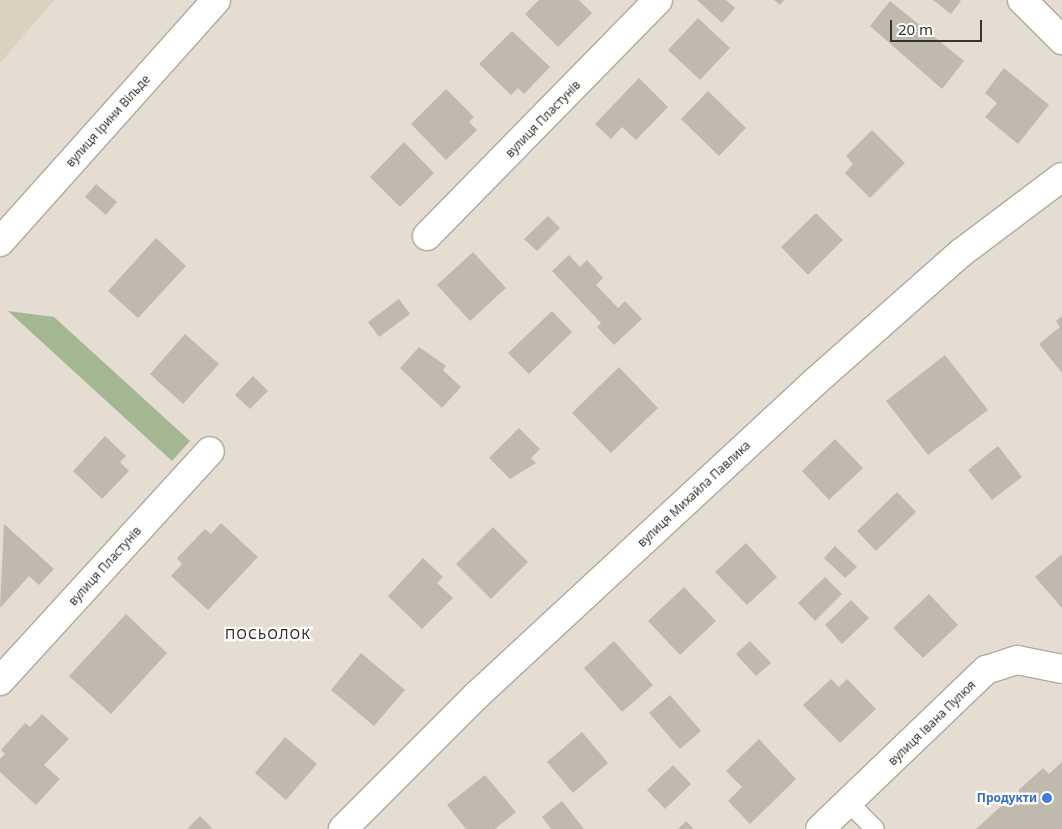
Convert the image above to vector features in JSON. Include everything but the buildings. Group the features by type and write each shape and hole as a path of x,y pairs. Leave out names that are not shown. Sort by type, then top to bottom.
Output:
{"street":[{"name":"вулиця Ірини Вільде","path":"0,242 216,0"},
{"name":"вулиця Пластунів","path":"427,236 658,0"},
{"path":"1022,0 1062,40"},
{"name":"вулиця Михайла Павлика","path":"343,829 476,696 815,382 961,253 1062,177"},
{"name":"вулиця Пластунів","path":"0,681 210,451"},
{"name":"вулиця Івана Пулюя","path":"820,829 986,670 1018,660 1062,668"}],"lane":[{"path":"848,802 875,829"}],"shaded area":[{"path":"0,0 54,0 0,63"}],"green space":[{"path":"8,311 54,317 190,441 172,461"}],"place":[{"name":"Продукти","path":"1047,798"}],"district":[{"name":"ПОСЬОЛОК","path":"268,634"}]}
